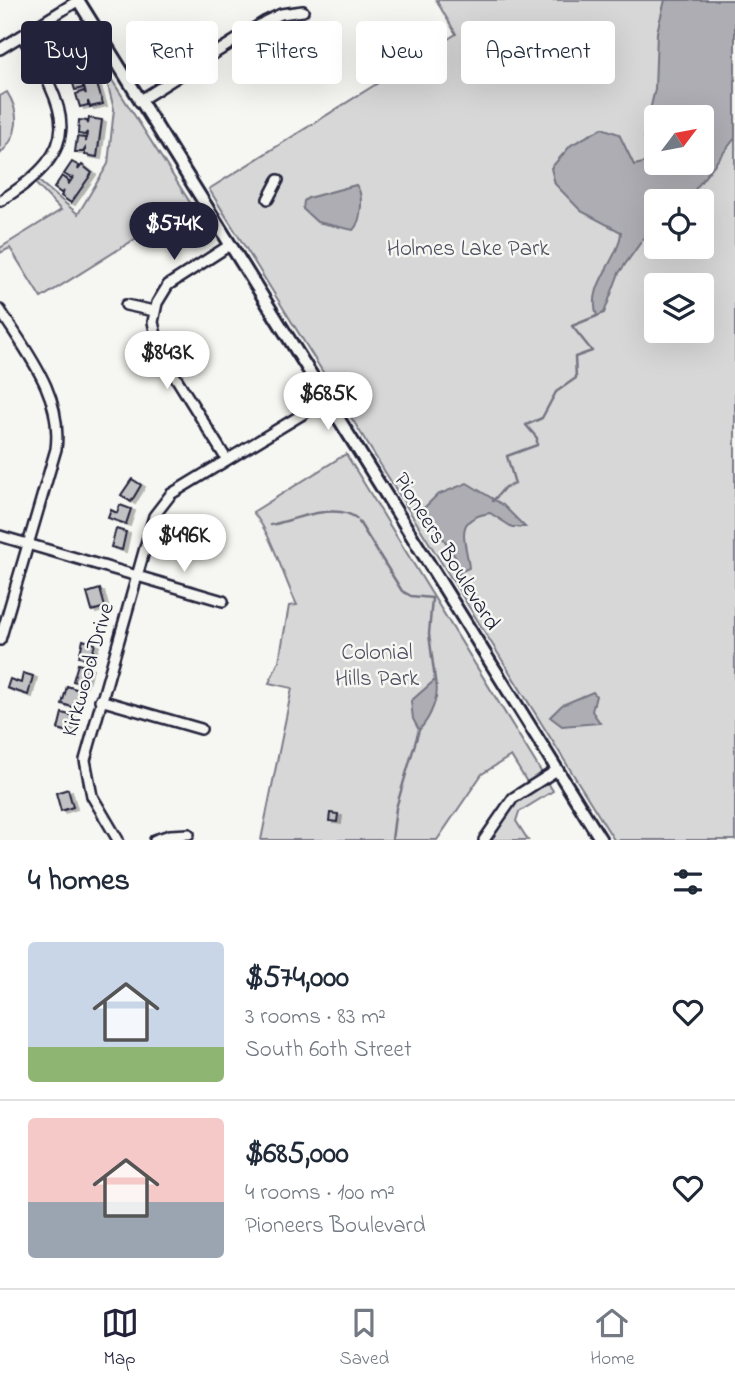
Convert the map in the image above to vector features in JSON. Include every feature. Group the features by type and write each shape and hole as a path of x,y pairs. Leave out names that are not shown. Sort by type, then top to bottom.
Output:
{"main road":[{"name":"Pioneers Boulevard","path":"78,0 601,840"}],"street":[{"path":"45,21 78,0"},
{"path":"139,101 266,21 281,14 303,11"},
{"path":"0,49 21,37"},
{"path":"0,201 41,172 56,147 61,129 56,95 50,84"},
{"path":"268,199 278,180"},
{"path":"227,460 160,352 153,331 154,311 161,295 175,279 230,245"},
{"path":"126,305 154,311"},
{"path":"0,310 47,385 57,422 56,449 0,640"},
{"name":"Kirkwood Drive","path":"118,840 92,796 86,772 87,745 151,522 163,502 326,400"},
{"path":"0,536 223,601"},
{"path":"100,700 201,729"},
{"path":"484,840 513,798 557,770"},
{"path":"155,840 170,835 188,834"}],"green space":[{"name":"Holmes Lake Park","path":"436,0 735,0 735,840 614,840 209,189 376,84 447,84 447,40 456,34"},
{"path":"112,80 191,204 41,298 10,248 0,253 0,248 61,210 32,180 35,178 78,214 108,164 114,109 108,84 112,84"},
{"path":"7,92 14,108 16,124 11,140 0,154 0,96"},
{"name":"Colonial Hills Park","path":"346,454 553,791 519,812 516,821 528,840 484,840 503,810 530,787 511,756 482,774 437,840 261,840 292,688 269,683 279,661 289,606 297,605 272,545 253,512"}],"shaded area":[{"path":"665,0 735,0 735,138 714,165 714,105 651,105 655,89 657,32"},
{"path":"602,128 619,134 634,165 644,163 644,175 706,175 695,189 644,189 644,238 619,273 604,313 597,316 595,305 599,283 615,253 621,232 581,211 555,184 551,168 571,145"},
{"path":"356,185 361,208 353,230 317,222 303,209 304,201 308,198"},
{"path":"467,483 503,505 525,527 512,527 490,513 470,520 464,532 469,568 460,572 455,557 424,508 437,495"},
{"path":"435,680 437,692 433,706 419,730 413,719 411,701"},
{"path":"593,692 596,696 592,711 600,723 562,726 550,717 562,705"}],"building":[{"path":"73,84 83,84 83,88 75,90"},
{"path":"83,84 97,84 103,104 90,107 88,101 88,105 80,107 76,94 84,91 86,94"},
{"path":"89,118 102,120 97,157 85,155 85,149 83,152 75,152 77,137 85,138 86,142 87,132 85,135 78,134 79,120 87,121 88,124"},
{"path":"72,162 79,166 78,170 82,165 92,173 71,203 61,196 64,191 61,193 54,188 62,176 69,181 68,185 74,176 71,178 64,174"},
{"path":"132,479 141,485 131,502 121,495"},
{"path":"120,505 131,509 126,524 108,518 111,510 117,513"},
{"path":"116,529 126,532 122,550 111,547"},
{"path":"100,589 105,607 92,611 87,593"},
{"path":"83,640 95,644 90,660 79,657"},
{"path":"78,664 89,667 83,684 73,681"},
{"path":"23,673 33,676 28,695 7,688 10,679 21,683"},
{"path":"67,686 79,690 76,708 62,704"},
{"path":"62,713 74,716 69,732 58,729"},
{"path":"68,789 73,807 61,811 56,793"},
{"path":"330,813 338,814 337,822 329,821"}],"waterway":[{"path":"493,501 505,487 515,484 507,456 537,445 537,438 526,425 542,418 556,392 576,378 575,357 592,351 572,326 597,316"},
{"path":"271,525 328,512 349,514 357,519"},
{"path":"359,522 402,591 411,596 432,598 429,634 435,680"},
{"path":"453,579 460,572"},
{"path":"392,840 396,808 419,730"}]}
